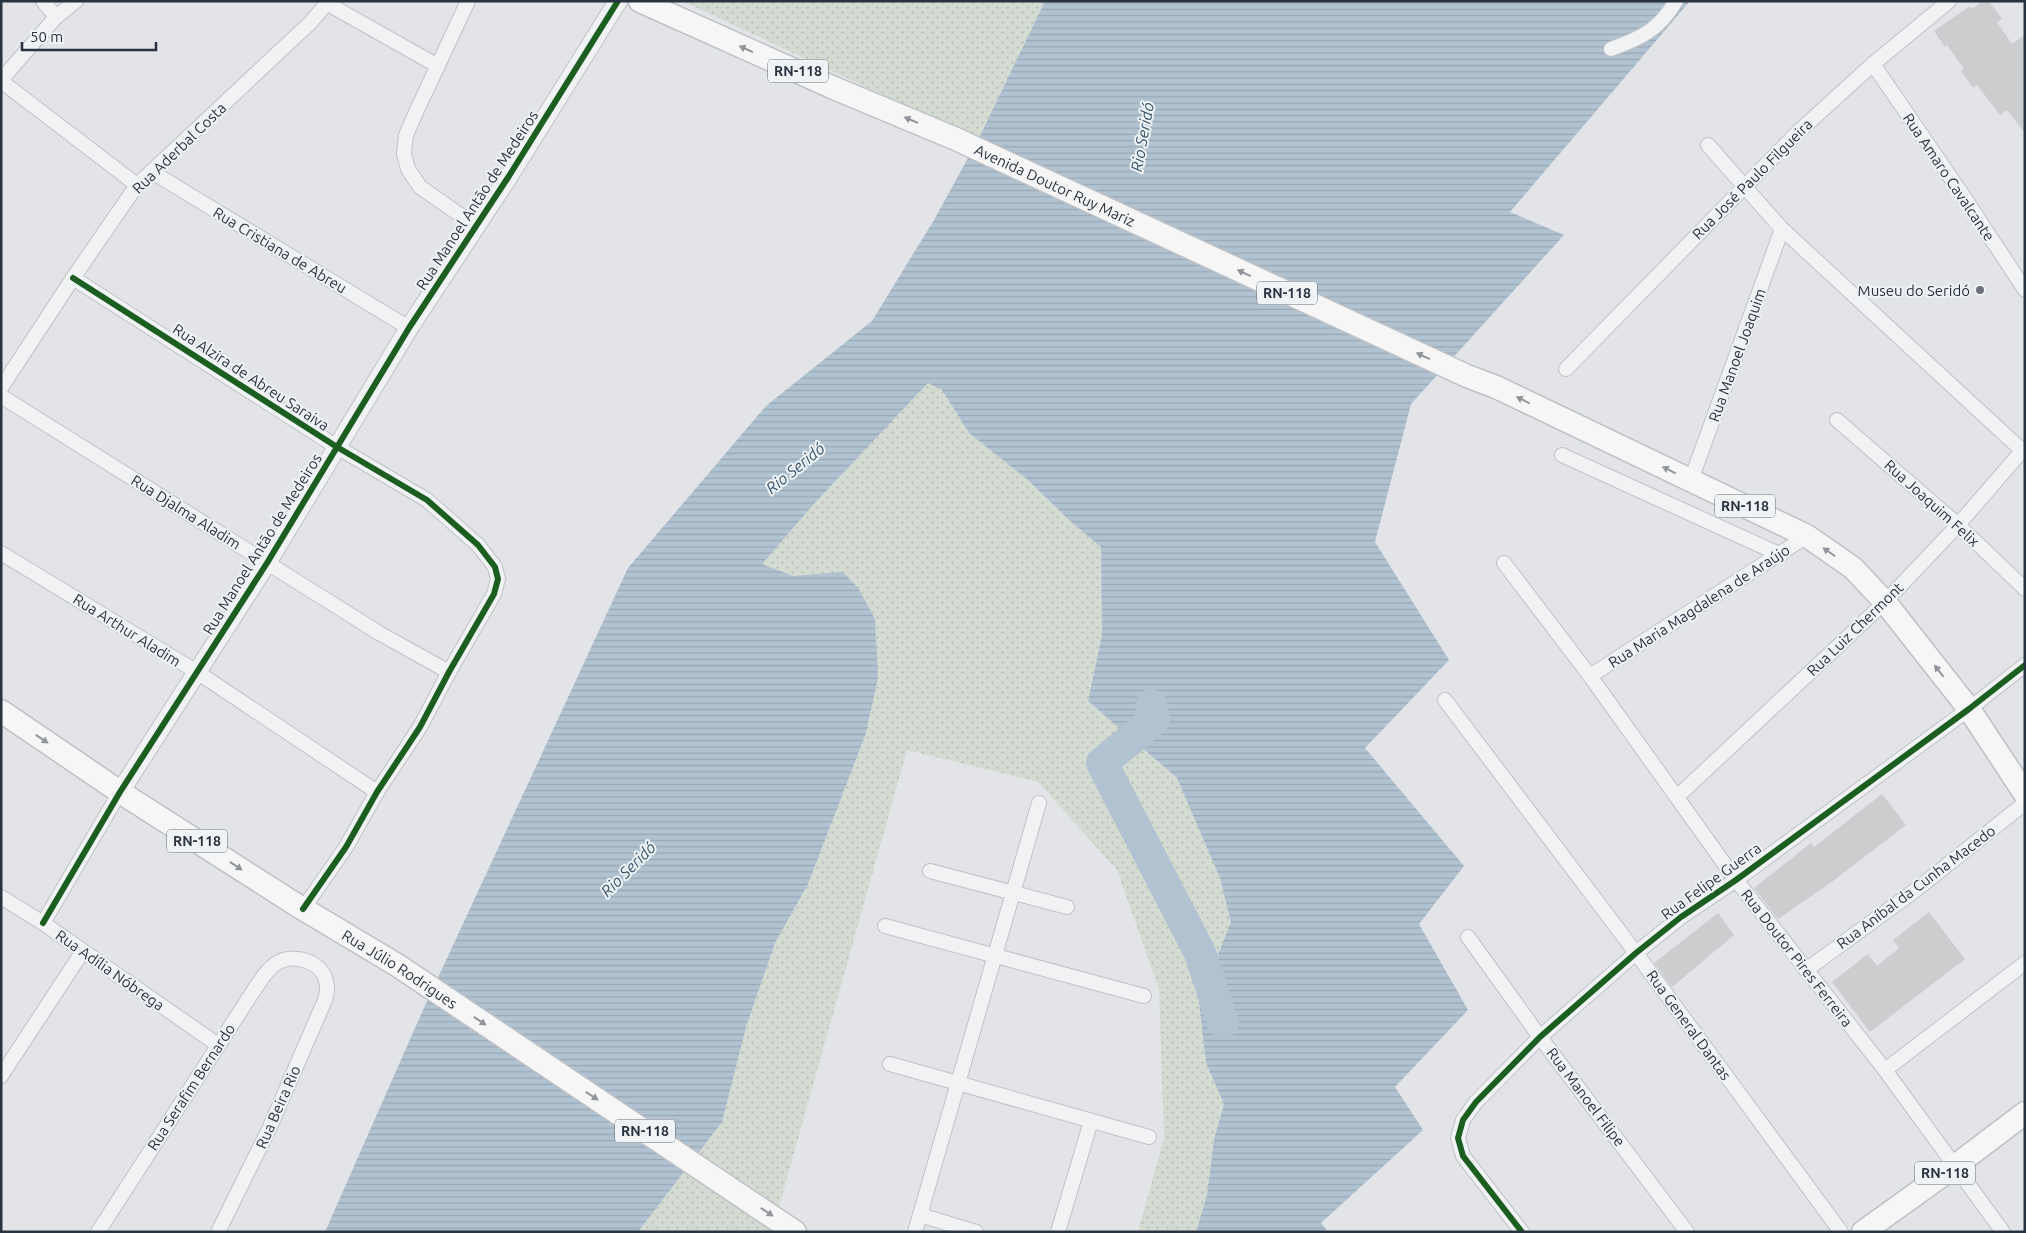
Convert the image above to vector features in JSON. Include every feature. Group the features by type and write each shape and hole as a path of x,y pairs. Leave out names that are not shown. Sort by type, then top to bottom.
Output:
{"main road":[{"name":"Avenida Doutor Ruy Mariz","path":"640,1 956,140 1468,376 1496,386 1691,480"},
{"name":"RN-118","path":"1691,480 1807,536 1852,568 1885,602 1969,709 2025,794"},
{"name":"Rua Júlio Rodrigues","path":"1,711 120,792 396,965 738,1192 795,1232"},
{"name":"RN-118","path":"1863,1232 2025,1113"}],"street":[{"path":"43,1 56,17"},
{"path":"76,1 56,17 1,80 137,185"},
{"path":"468,1 406,135 404,154 408,169 420,187 476,226"},
{"name":"Rua Manoel Antão de Medeiros","path":"42,923 120,792 267,563 409,328 476,226 618,1"},
{"path":"1611,49 1638,39 1656,28 1667,16 1676,1"},
{"name":"Rua José Paulo Filgueira","path":"1566,369 1797,133 1873,64 1949,1"},
{"path":"329,2 438,66"},
{"name":"Rua Aderbal Costa","path":"1,388 137,185 329,2"},
{"name":"Rua Amaro Cavalcante","path":"1873,64 2025,290"},
{"path":"1708,145 1746,186 1782,230 2024,452"},
{"name":"Rua Cristiana de Abreu","path":"152,172 409,328"},
{"name":"Rua Manoel Joaquim","path":"1691,480 1782,230"},
{"name":"Rua Alzira de Abreu Saraiva","path":"73,278 337,447 433,505 478,545 495,567 498,579 494,594 448,672"},
{"name":"Rua Djalma Aladim","path":"1,396 379,633 448,672"},
{"name":"Rua Joaquim Felix","path":"1837,420 1958,525 2025,589"},
{"name":"Rua Luiz Chermont","path":"1677,797 1885,602 2024,452"},
{"path":"1562,455 1781,554"},
{"name":"Rua Maria Magdalena de Araújo","path":"1590,676 1807,536"},
{"name":"Rua Arthur Aladim","path":"1,552 197,672 377,792"},
{"name":"Rua Doutor Pires Ferreira","path":"1504,563 1590,676 1736,880 1885,1070 2003,1232"},
{"name":"Rua Felipe Guerra","path":"1522,1232 1463,1156 1458,1138 1463,1120 1476,1102 1540,1037 1636,953 1681,917 1736,880 1969,709 2025,665"},
{"path":"304,909 346,848 377,792 420,727 448,672"},
{"name":"Rua General Dantas","path":"1445,700 1636,953 1841,1232"},
{"path":"915,1232 1039,803"},
{"name":"Rua Aníbal da Cunha Macedo","path":"1806,970 1917,889 2025,803"},
{"path":"930,871 1067,907"},
{"name":"Rua Adília Nóbrega","path":"1,897 42,923 218,1045"},
{"path":"885,926 1144,996"},
{"name":"Rua Manoel Filipe","path":"1468,938 1540,1037 1688,1232"},
{"path":"1,1076 83,951"},
{"name":"Rua Serafim Bernardo","path":"98,1232 268,970 276,963 285,959 298,959 312,963 320,969 326,979"},
{"path":"1885,1070 2025,963"},
{"name":"Rua Beira Rio","path":"218,1232 269,1129 325,1000 327,991 326,979"},
{"path":"890,1064 1149,1137"},
{"path":"1058,1232 1091,1121"},
{"path":"920,1214 976,1232"}],"shaded area":[{"path":"683,1 1045,1 978,140"},
{"path":"928,383 942,390 969,433 1029,481 1069,520 1101,547 1102,635 1088,701 1177,778 1220,878 1231,922 1199,1003 1206,1063 1224,1104 1214,1139 1207,1195 1196,1232 1138,1232 1164,1138 1159,989 1117,870 1038,782 907,750 778,1210 807,1232 638,1232 722,1122 746,1027 775,943 808,884 865,736 858,588 843,573 793,576 761,564 812,506"}],"water":[{"name":"Rio Seridó","path":"1045,1 1690,1 1510,212 1564,235 1411,404 1375,542 1449,660 1365,748 1464,866 1419,924 1468,1010 1395,1087 1423,1130 1321,1223 1328,1232 1196,1232 1207,1195 1214,1139 1224,1104 1206,1063 1199,1003 1231,922 1220,878 1177,778 1088,701 1102,635 1101,547 1069,520 1029,481 969,433 942,390 928,383 812,506 762,564 793,576 843,572 858,588 875,619 878,678 865,736 808,884 775,943 746,1027 722,1122 638,1232 325,1232 423,1010 628,568 766,406 872,321 934,220 978,140"}],"building":[{"path":"1983,1 1989,1 2002,19 1997,22 2012,44 2025,35 2025,133 2007,110 2000,115 1977,85 1973,88 1961,71 1964,69 1947,45 1945,47 1934,31 1970,6 1972,9"},
{"path":"1882,794 1906,825 1833,881 1778,919 1754,888 1811,843 1814,847"},
{"path":"1929,912 1965,959 1870,1032 1832,982 1868,954 1877,966 1899,948 1893,940"},
{"path":"1718,913 1734,935 1672,987 1654,963"}],"waterway":[{"path":"1151,705 1154,720 1102,763 1200,953 1223,1022"}],"cycle path":[{"path":"43,923 120,792 267,563 409,328 509,176 618,1"},
{"path":"73,278 337,447 427,500 478,545 495,567 498,579 494,594 420,727 377,792 346,847 303,909"},
{"path":"1522,1232 1463,1156 1458,1138 1463,1120 1476,1102 1540,1037 1636,953 1681,917 1736,880 1969,709 2025,665"}],"place":[{"name":"Museu do Seridó","path":"1980,290"}]}
